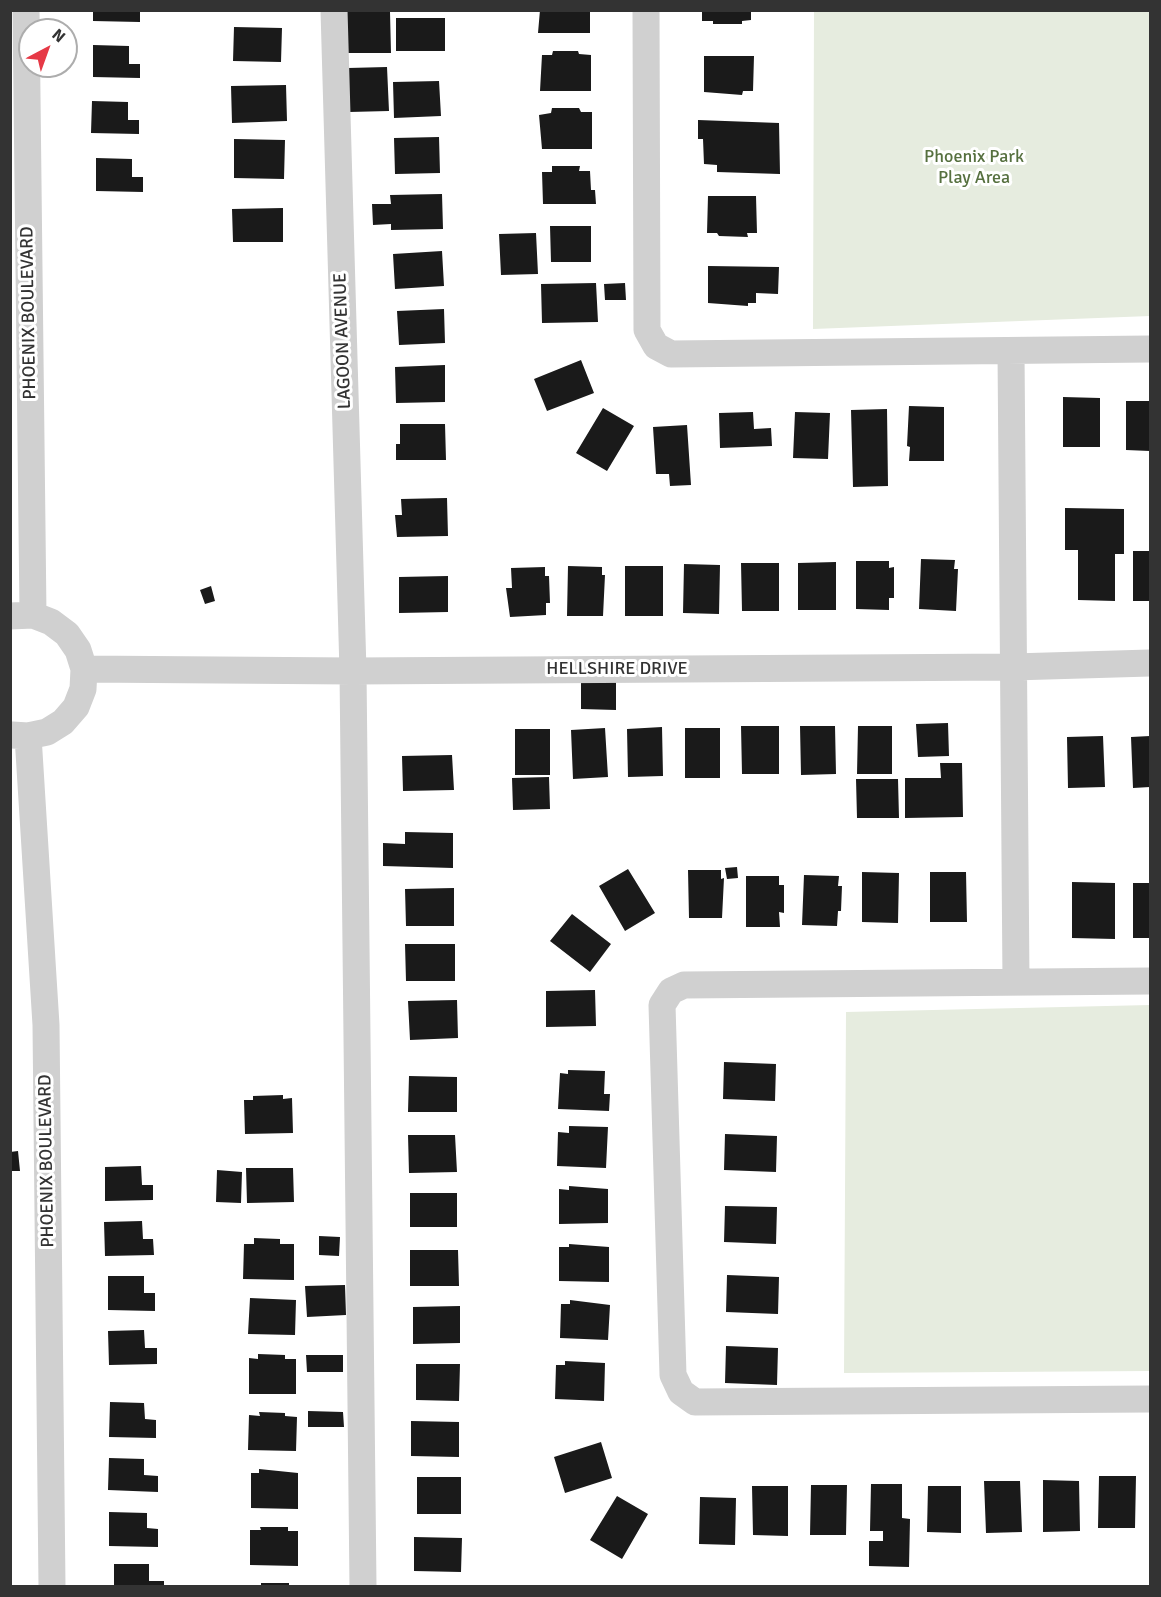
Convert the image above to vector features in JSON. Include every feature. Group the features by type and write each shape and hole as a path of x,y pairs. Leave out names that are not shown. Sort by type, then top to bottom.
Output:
{"street":[{"name":"PHOENIX BOULEVARD","path":"22,616 26,10"},
{"name":"LAGOON AVENUE","path":"334,10 353,671 363,1587"},
{"path":"646,10 647,330 656,346 671,354 1150,349"},
{"path":"1011,351 1016,982"},
{"path":"19,735 47,732 63,722 76,707 83,688 84,669 78,650 68,634 51,622 22,616"},
{"name":"HELLSHIRE DRIVE","path":"84,669 353,671 1013,667 1150,663"},
{"name":"PHOENIX BOULEVARD","path":"19,735 46,1025 52,1587"},
{"path":"1150,981 684,985 670,991 662,1005 673,1375 681,1392 695,1402 1150,1399"}],"green space":[{"name":"Phoenix Park Play Area","path":"814,11 1150,11 1150,316 813,329"},
{"path":"1150,1005 1150,1371 844,1373 846,1012"}],"building":[{"path":"93,10 140,10 140,22 93,21"},
{"path":"540,10 590,10 590,33 538,33"},
{"path":"702,10 751,10 751,20 742,21 742,24 713,24 713,21 702,21"},
{"path":"346,12 390,12 391,53 347,53"},
{"path":"396,18 445,18 445,51 396,51"},
{"path":"234,27 282,28 281,62 233,61"},
{"path":"93,45 129,46 129,64 140,64 140,78 93,77"},
{"path":"553,51 578,51 579,54 591,55 591,91 540,91 542,55 552,55"},
{"path":"704,56 754,56 753,91 743,91 742,95 704,92"},
{"path":"387,67 389,111 349,112 348,68"},
{"path":"439,81 441,116 394,118 393,82"},
{"path":"286,85 287,121 232,123 231,86"},
{"path":"92,101 128,102 128,120 139,120 139,134 91,133"},
{"path":"552,108 579,108 581,112 592,112 592,149 542,149 539,115 551,113"},
{"path":"698,120 779,123 780,174 717,172 717,165 704,164 703,139 698,139"},
{"path":"439,137 440,173 395,174 394,138"},
{"path":"234,139 285,140 284,179 234,178"},
{"path":"96,158 132,159 132,177 143,177 143,192 96,191"},
{"path":"552,166 580,166 579,171 590,171 591,190 595,190 596,204 543,204 542,172 552,172"},
{"path":"442,194 443,229 391,230 391,224 373,225 372,204 391,204 390,195"},
{"path":"708,196 756,196 757,233 747,233 748,237 719,236 717,233 707,233"},
{"path":"283,208 283,242 233,242 232,209"},
{"path":"550,226 591,226 591,262 551,262"},
{"path":"536,233 538,274 501,275 499,234"},
{"path":"442,251 444,286 395,289 393,254"},
{"path":"708,266 779,267 778,294 756,293 756,303 748,303 748,306 708,303"},
{"path":"596,283 598,322 542,323 541,284"},
{"path":"625,283 626,300 605,300 604,284"},
{"path":"444,309 445,343 399,345 397,311"},
{"path":"581,360 594,393 547,411 534,379"},
{"path":"445,365 445,402 396,403 395,367"},
{"path":"1063,397 1100,398 1100,447 1063,447"},
{"path":"1126,401 1150,401 1150,451 1126,450"},
{"path":"909,406 944,407 944,461 909,461 910,447 907,446"},
{"path":"603,408 634,426 607,471 576,453"},
{"path":"887,409 888,486 853,487 851,410"},
{"path":"753,412 754,429 771,428 772,446 720,448 719,413"},
{"path":"795,412 830,413 828,459 793,458"},
{"path":"400,424 445,424 446,460 396,460 396,444 400,444"},
{"path":"687,425 691,485 670,486 669,474 656,474 653,427"},
{"path":"447,498 448,536 397,537 395,515 402,515 401,499"},
{"path":"1065,508 1124,509 1124,554 1115,554 1115,601 1078,600 1078,550 1065,550"},
{"path":"1133,551 1150,551 1150,601 1133,601"},
{"path":"921,559 955,560 954,569 958,569 956,611 919,609"},
{"path":"856,561 889,561 889,568 894,567 894,598 889,598 889,610 856,609"},
{"path":"836,562 836,610 798,610 798,563"},
{"path":"741,563 779,563 779,611 742,611"},
{"path":"684,564 720,565 719,614 683,613"},
{"path":"568,566 602,567 602,575 605,575 603,616 567,616"},
{"path":"625,566 663,566 663,616 625,616"},
{"path":"545,567 545,576 549,576 550,603 546,603 546,615 510,617 506,588 512,588 511,568"},
{"path":"448,576 448,612 399,613 399,577"},
{"path":"211,586 215,601 205,604 200,590"},
{"path":"581,678 616,679 616,710 581,709"},
{"path":"948,723 949,756 918,757 916,724"},
{"path":"741,726 779,726 779,774 742,774"},
{"path":"800,726 835,726 836,774 801,775"},
{"path":"858,726 892,726 892,774 857,774"},
{"path":"662,727 663,776 628,777 627,729"},
{"path":"605,728 608,777 573,779 571,730"},
{"path":"685,728 720,728 720,778 685,778"},
{"path":"515,729 550,729 550,775 515,775"},
{"path":"1103,736 1105,787 1068,788 1067,737"},
{"path":"1150,736 1150,787 1133,788 1131,737"},
{"path":"452,755 454,790 403,791 402,756"},
{"path":"940,763 962,763 963,817 905,818 905,778 941,778"},
{"path":"549,777 550,809 513,810 512,778"},
{"path":"856,779 898,779 899,818 857,818"},
{"path":"405,832 453,833 453,868 383,866 383,843 405,844"},
{"path":"737,867 738,878 727,879 725,868"},
{"path":"628,869 655,913 625,931 599,886"},
{"path":"688,870 721,870 721,879 724,878 722,918 689,918"},
{"path":"862,872 899,873 898,923 862,922"},
{"path":"930,872 966,872 967,922 930,922"},
{"path":"804,875 839,876 838,886 842,886 841,911 838,911 837,926 802,925"},
{"path":"746,876 779,876 779,885 784,885 784,913 779,912 780,927 746,927"},
{"path":"1072,882 1115,883 1115,939 1072,938"},
{"path":"1133,883 1150,883 1150,938 1133,938"},
{"path":"454,888 454,926 406,926 405,889"},
{"path":"572,914 611,944 590,972 550,941"},
{"path":"405,944 455,944 455,981 406,981"},
{"path":"595,990 596,1026 546,1027 546,991"},
{"path":"457,1000 458,1038 410,1040 408,1001"},
{"path":"724,1062 776,1064 775,1101 723,1099"},
{"path":"568,1070 605,1071 604,1094 610,1094 609,1111 558,1109 560,1073 568,1074"},
{"path":"409,1076 457,1077 457,1112 408,1112"},
{"path":"283,1095 283,1099 292,1098 293,1133 245,1134 244,1100 253,1100 253,1096"},
{"path":"569,1126 608,1127 606,1168 557,1166 558,1132 569,1133"},
{"path":"725,1134 777,1136 776,1172 724,1170"},
{"path":"408,1135 455,1135 457,1172 409,1173"},
{"path":"18,1151 20,1171 10,1171 10,1152"},
{"path":"141,1166 142,1185 153,1185 153,1200 105,1201 105,1167"},
{"path":"246,1168 293,1168 294,1202 247,1203"},
{"path":"217,1170 242,1172 241,1203 216,1202"},
{"path":"569,1186 608,1189 608,1223 559,1224 559,1189 569,1190"},
{"path":"410,1193 457,1193 457,1227 410,1227"},
{"path":"725,1206 777,1207 776,1244 724,1242"},
{"path":"142,1221 143,1239 153,1239 154,1255 105,1256 104,1222"},
{"path":"319,1236 340,1237 339,1256 319,1255"},
{"path":"254,1238 280,1239 280,1244 294,1244 294,1280 243,1279 244,1244 254,1244"},
{"path":"569,1244 609,1247 609,1282 559,1281 559,1247 569,1247"},
{"path":"410,1250 458,1250 459,1286 410,1286"},
{"path":"727,1275 779,1277 778,1314 726,1312"},
{"path":"108,1276 144,1276 144,1293 155,1293 155,1311 108,1310"},
{"path":"345,1285 346,1315 307,1317 305,1286"},
{"path":"250,1298 296,1300 295,1335 248,1334"},
{"path":"570,1300 610,1305 608,1340 560,1338 561,1304 570,1304"},
{"path":"460,1306 460,1343 413,1344 413,1307"},
{"path":"144,1330 145,1348 157,1348 157,1364 109,1365 108,1331"},
{"path":"726,1346 778,1348 777,1385 725,1383"},
{"path":"258,1354 285,1355 285,1359 296,1359 296,1394 249,1394 249,1358 258,1359"},
{"path":"306,1355 343,1355 343,1372 307,1372"},
{"path":"565,1361 605,1363 604,1401 555,1399 556,1365 565,1365"},
{"path":"416,1364 460,1364 459,1401 416,1400"},
{"path":"110,1402 144,1403 145,1419 156,1420 156,1438 109,1437"},
{"path":"308,1411 343,1412 344,1427 308,1427"},
{"path":"259,1412 285,1413 285,1416 297,1417 296,1451 248,1450 249,1415 260,1416"},
{"path":"411,1421 459,1422 459,1457 411,1456"},
{"path":"601,1442 612,1478 565,1493 554,1457"},
{"path":"109,1458 144,1459 144,1475 158,1476 158,1492 108,1490"},
{"path":"259,1469 298,1473 298,1509 251,1508 251,1473 259,1473"},
{"path":"1099,1476 1136,1476 1135,1528 1098,1528"},
{"path":"417,1477 461,1477 461,1514 417,1514"},
{"path":"1043,1480 1079,1481 1080,1531 1043,1532"},
{"path":"984,1481 1020,1481 1022,1532 986,1533"},
{"path":"871,1484 902,1484 902,1518 910,1519 909,1567 869,1566 869,1541 883,1541 883,1531 870,1531"},
{"path":"811,1485 847,1485 846,1535 810,1535"},
{"path":"752,1486 788,1486 788,1536 753,1535"},
{"path":"928,1486 961,1486 961,1533 927,1532"},
{"path":"617,1496 648,1514 622,1559 590,1540"},
{"path":"700,1497 736,1498 735,1545 699,1544"},
{"path":"109,1512 147,1513 147,1528 158,1529 158,1547 109,1546"},
{"path":"260,1527 288,1527 288,1531 298,1531 298,1566 250,1565 250,1530 261,1530"},
{"path":"414,1537 462,1538 461,1572 414,1571"},
{"path":"114,1564 149,1564 149,1581 164,1581 164,1586 114,1586"},
{"path":"261,1583 289,1583 289,1586 261,1586"}]}
